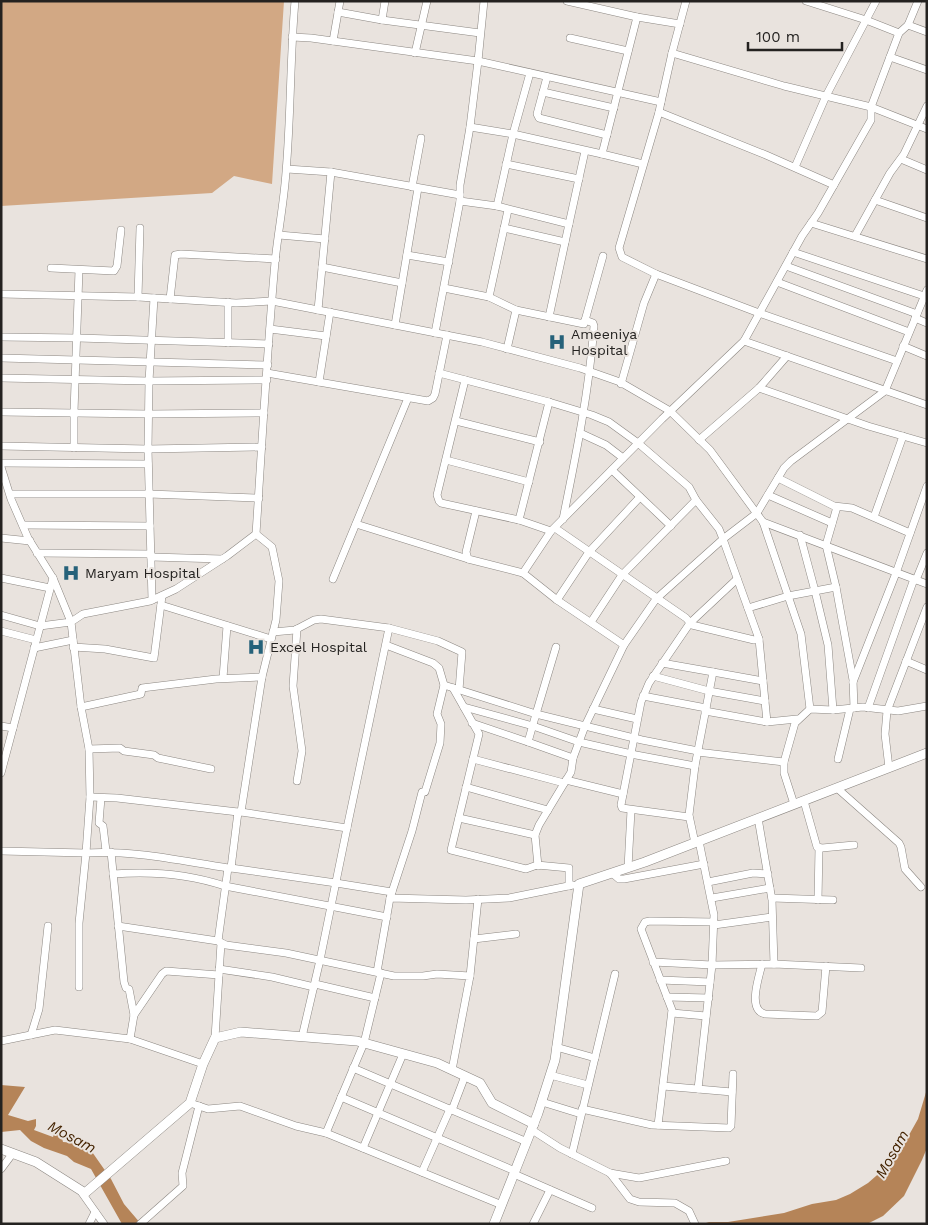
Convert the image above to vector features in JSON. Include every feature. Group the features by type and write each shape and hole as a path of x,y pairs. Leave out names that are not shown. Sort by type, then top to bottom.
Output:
{"street":[{"path":"1,615 40,626 71,622 83,614 152,600 176,589 256,534 272,301 286,169 295,1"},
{"path":"334,41 340,1"},
{"path":"382,20 385,1"},
{"path":"415,53 428,1"},
{"path":"435,333 460,198 460,185 470,127 484,1"},
{"path":"567,1 637,17 680,24"},
{"path":"686,1 659,112 620,248 622,257 656,274 759,314 897,360"},
{"path":"806,1 866,20 899,33"},
{"path":"795,167 826,96 876,1"},
{"path":"523,573 553,529 670,411 744,341 793,252 871,120 871,107 899,33 908,25 918,1"},
{"path":"338,12 422,26 480,33"},
{"path":"602,154 637,17"},
{"path":"908,25 927,32"},
{"path":"292,37 478,61 661,102"},
{"path":"570,38 628,51"},
{"path":"672,53 784,86 871,107 927,129"},
{"path":"890,57 927,70"},
{"path":"497,206 513,134 530,73"},
{"path":"547,77 537,114 539,118 607,135"},
{"path":"543,92 614,108"},
{"path":"855,236 890,173 901,159 927,106"},
{"path":"659,112 795,167 834,185"},
{"path":"470,127 513,134 643,164"},
{"path":"395,325 407,255 421,138"},
{"path":"549,317 585,150"},
{"path":"901,159 927,170"},
{"path":"506,164 579,179"},
{"path":"286,169 331,172 415,187 569,224"},
{"path":"318,310 331,172"},
{"path":"875,200 927,218"},
{"path":"489,297 508,210"},
{"path":"811,223 927,260"},
{"path":"138,297 140,228"},
{"path":"504,228 565,242"},
{"path":"51,268 114,271 117,266 121,230"},
{"path":"279,235 325,239"},
{"path":"538,866 535,836 538,825 571,772 573,758 585,726 624,645 656,599 723,539 757,513 778,478 791,461 885,391 909,332 925,299 793,252"},
{"path":"170,299 174,255 276,259"},
{"path":"407,255 448,262"},
{"path":"444,288 489,297 516,310 584,324 603,256"},
{"path":"786,266 916,316 927,323"},
{"path":"322,267 402,283"},
{"path":"74,448 80,270"},
{"path":"621,384 644,303 656,274"},
{"path":"777,282 909,332"},
{"path":"1,294 138,297 228,302 272,301 447,335 507,349 590,372 621,384 670,411 710,450 763,522 801,634 810,709"},
{"path":"152,600 148,414 154,298"},
{"path":"228,302 228,343"},
{"path":"507,349 516,310"},
{"path":"319,382 330,312"},
{"path":"563,519 590,372 594,326 593,323 585,320"},
{"path":"270,329 326,336"},
{"path":"1,378 76,378 149,381 267,376 319,382 422,401 433,398 447,335"},
{"path":"1,338 78,338 269,344"},
{"path":"744,341 927,405"},
{"path":"904,346 927,356"},
{"path":"699,440 758,388 787,356"},
{"path":"1,358 268,365"},
{"path":"439,373 584,412 609,422 638,443 689,488 723,539 759,639 767,722"},
{"path":"465,380 437,495 439,501 553,529 686,618 692,625 754,640 759,639"},
{"path":"758,388 846,419 927,443"},
{"path":"333,579 408,398"},
{"path":"519,520 549,402"},
{"path":"1,412 264,413"},
{"path":"456,421 540,442"},
{"path":"580,433 606,445 623,458"},
{"path":"874,517 903,436"},
{"path":"1,446 148,449 262,447"},
{"path":"446,460 529,482"},
{"path":"79,987 79,923 90,797 89,749 81,707 71,622 53,578 30,541 10,494 1,465 148,464"},
{"path":"612,470 670,526"},
{"path":"778,478 837,507 848,507 910,533"},
{"path":"853,682 896,573 927,486"},
{"path":"10,494 149,494 259,498"},
{"path":"768,494 832,523"},
{"path":"556,600 589,552 640,497"},
{"path":"591,622 622,575 696,500"},
{"path":"837,507 826,545 836,587 853,682 852,708 838,759"},
{"path":"919,509 927,512"},
{"path":"468,559 466,552 476,511"},
{"path":"763,522 927,584"},
{"path":"356,524 468,559 523,573 556,600 624,645"},
{"path":"23,525 150,526"},
{"path":"140,1224 181,1188 183,1184 182,1173 194,1104 203,1064 215,1038 225,886 262,677 272,635 280,581 272,547 256,534"},
{"path":"800,535 828,649 833,710"},
{"path":"1,538 30,541"},
{"path":"37,553 151,555 222,559"},
{"path":"868,708 915,580 927,553"},
{"path":"1,578 50,588"},
{"path":"1,773 5,744 13,728 53,578"},
{"path":"689,817 622,808 634,738 643,696 662,662 690,623 737,579"},
{"path":"748,608 788,596 836,587"},
{"path":"34,648 73,644 154,658 162,596"},
{"path":"161,605 227,626 272,635 291,631 314,620 321,619 389,628 438,641 462,652 456,689 479,734 451,850 526,869 538,866 569,868 574,884 556,1047 550,1075 533,1127 494,1224"},
{"path":"889,768 885,731 887,711 906,661 924,625 927,607"},
{"path":"223,678 227,626"},
{"path":"302,1037 320,960 389,628"},
{"path":"297,629 293,686 302,750 297,781"},
{"path":"1,631 36,640"},
{"path":"326,1133 364,1043 375,998 391,895 422,792 425,792 440,743 441,724 437,714 444,685 439,668 433,663 386,645"},
{"path":"528,742 556,647"},
{"path":"906,661 927,670"},
{"path":"662,662 763,681"},
{"path":"698,1089 712,965 714,924 712,898 704,864 689,817 697,751 713,672"},
{"path":"653,676 709,691 765,701"},
{"path":"81,707 141,694 142,688 223,678 262,677"},
{"path":"444,685 536,714 634,738 697,751 784,762"},
{"path":"643,696 767,722 797,719 810,709 868,708 902,711 927,706"},
{"path":"464,707 533,726 579,742 695,766"},
{"path":"593,709 638,719"},
{"path":"794,804 784,773 784,762 797,719"},
{"path":"472,722 573,758"},
{"path":"1,726 13,728"},
{"path":"89,749 120,748 124,751 154,755 158,758 211,769"},
{"path":"1,851 108,852 153,856 336,882 391,895 478,900 509,898 574,884 628,868 838,789 927,753"},
{"path":"473,759 623,794"},
{"path":"466,787 548,810"},
{"path":"838,789 898,843 901,847 905,869 921,887"},
{"path":"90,797 239,812 347,828"},
{"path":"101,798 99,823 104,826 113,874 124,982 126,988 129,989 134,1015 130,1040"},
{"path":"804,801 816,846 819,848 818,900"},
{"path":"628,868 631,810"},
{"path":"459,818 535,836"},
{"path":"758,818 772,898 774,964"},
{"path":"819,848 854,846"},
{"path":"612,873 619,879 624,879 704,864"},
{"path":"113,874 140,871 184,876 209,880 225,886 387,916"},
{"path":"708,882 753,873 768,874"},
{"path":"712,898 770,888"},
{"path":"772,898 833,900"},
{"path":"452,1070 470,976 478,900"},
{"path":"658,1125 672,1013 640,929 645,922 714,924 772,918"},
{"path":"31,1035 39,1009 48,926"},
{"path":"118,926 220,942 226,945 286,953 394,976 437,974 470,976"},
{"path":"474,939 516,934"},
{"path":"653,962 861,968"},
{"path":"762,964 755,1001 759,1013 809,1016 822,1014 826,966"},
{"path":"134,1015 166,971 219,972 276,978 375,998"},
{"path":"572,1154 615,974"},
{"path":"660,980 710,982"},
{"path":"667,996 708,998"},
{"path":"672,1013 706,1016"},
{"path":"1,1041 55,1030 130,1040 203,1064"},
{"path":"215,1038 241,1032 356,1041 437,1063 480,1083 492,1104 533,1127 572,1154 610,1173 639,1178 726,1161"},
{"path":"556,1047 595,1058"},
{"path":"363,1148 403,1054"},
{"path":"353,1068 527,1142"},
{"path":"542,1102 582,1112 658,1125 730,1128 733,1074"},
{"path":"550,1075 588,1085"},
{"path":"422,1172 450,1109 452,1110 465,1076"},
{"path":"663,1086 732,1092"},
{"path":"341,1098 437,1138 592,1208"},
{"path":"194,1104 208,1110 240,1106 296,1126 326,1133 502,1205"},
{"path":"84,1193 194,1104"},
{"path":"1,1149 36,1162 84,1193 104,1224"},
{"path":"1,1169 13,1154"},
{"path":"610,1173 630,1199 639,1202 675,1203 692,1214 695,1224"},
{"path":"534,1224 550,1190"},
{"path":"89,1224 95,1212"}],"shaded area":[{"path":"1,1 284,1 272,184 234,176 212,193 1,206"},
{"path":"1,1085 25,1087 8,1115 28,1121 36,1119 34,1130 53,1137 55,1131 61,1135 63,1142 76,1143 90,1149 111,1179 124,1204 141,1224 122,1224 91,1169 74,1162 67,1156 31,1141 20,1130 1,1132"},
{"path":"927,1089 927,1148 904,1196 883,1216 867,1224 703,1224 784,1213 812,1204 836,1200 850,1194 868,1183 884,1169 905,1142 918,1119"}],"place":[{"name":"Ameeniya Hospital","path":"557,342"},
{"name":"Maryam Hospital","path":"71,573"},
{"name":"Excel Hospital","path":"256,647"}],"water label":[{"name":"Mosam","path":"72,1137"},
{"name":"Mosam","path":"892,1154"}]}
